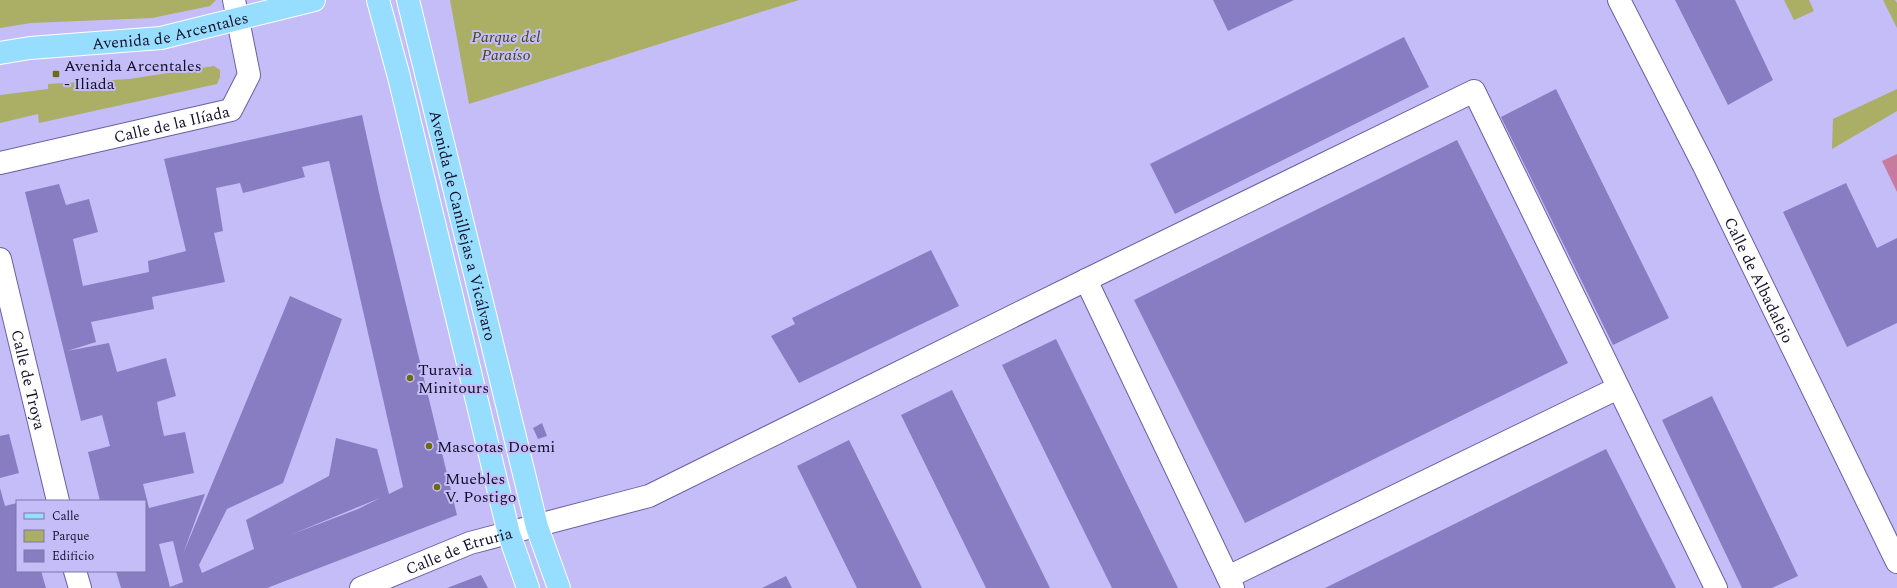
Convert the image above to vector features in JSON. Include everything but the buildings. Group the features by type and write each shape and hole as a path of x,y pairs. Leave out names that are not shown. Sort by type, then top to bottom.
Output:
{"main road":[{"path":"259,0 282,7"},
{"name":"Avenida de Arcentales","path":"0,53 30,48 161,38 236,10 282,7 314,0"},
{"name":"Avenida de Canillejas a Vicálvaro","path":"378,0 400,84 509,534 528,588"},
{"name":"Avenida de Canillejas a Vicálvaro","path":"408,0 537,527 559,588"}],"street":[{"name":"Calle de Albadalejo","path":"1619,0 1708,174 1897,562"},
{"name":"Calle de la Ilíada","path":"0,163 231,110 249,75 236,10"},
{"name":"Calle de Etruria","path":"360,588 470,543 537,527 649,496 1086,280 1474,91 1618,388"},
{"name":"Calle de Troya","path":"0,259 58,500"},
{"path":"1086,280 1231,583 1618,388 1716,588"},
{"path":"75,572 80,588"}],"green space":[{"path":"0,0 216,0 210,6 152,18 31,23 0,28"},
{"name":"Parque del Paraíso","path":"450,0 799,0 469,104"},
{"path":"1784,0 1809,0 1814,11 1794,20"},
{"path":"1883,0 1895,0 1897,3 1897,28"},
{"path":"214,66 220,70 220,77 217,84 39,123 38,114 0,123 0,95 48,89 48,84 129,79"},
{"path":"1897,89 1897,111 1832,149 1833,119"}],"shaded area":[{"path":"1897,154 1897,192 1882,161"}],"place":[{"name":"Avenida Arcentales - Iliada","path":"56,74"},
{"name":"Turavia Minitours","path":"410,378"},
{"name":"Mascotas Doemi","path":"429,446"},
{"name":"Muebles V. Postigo","path":"437,487"}]}
